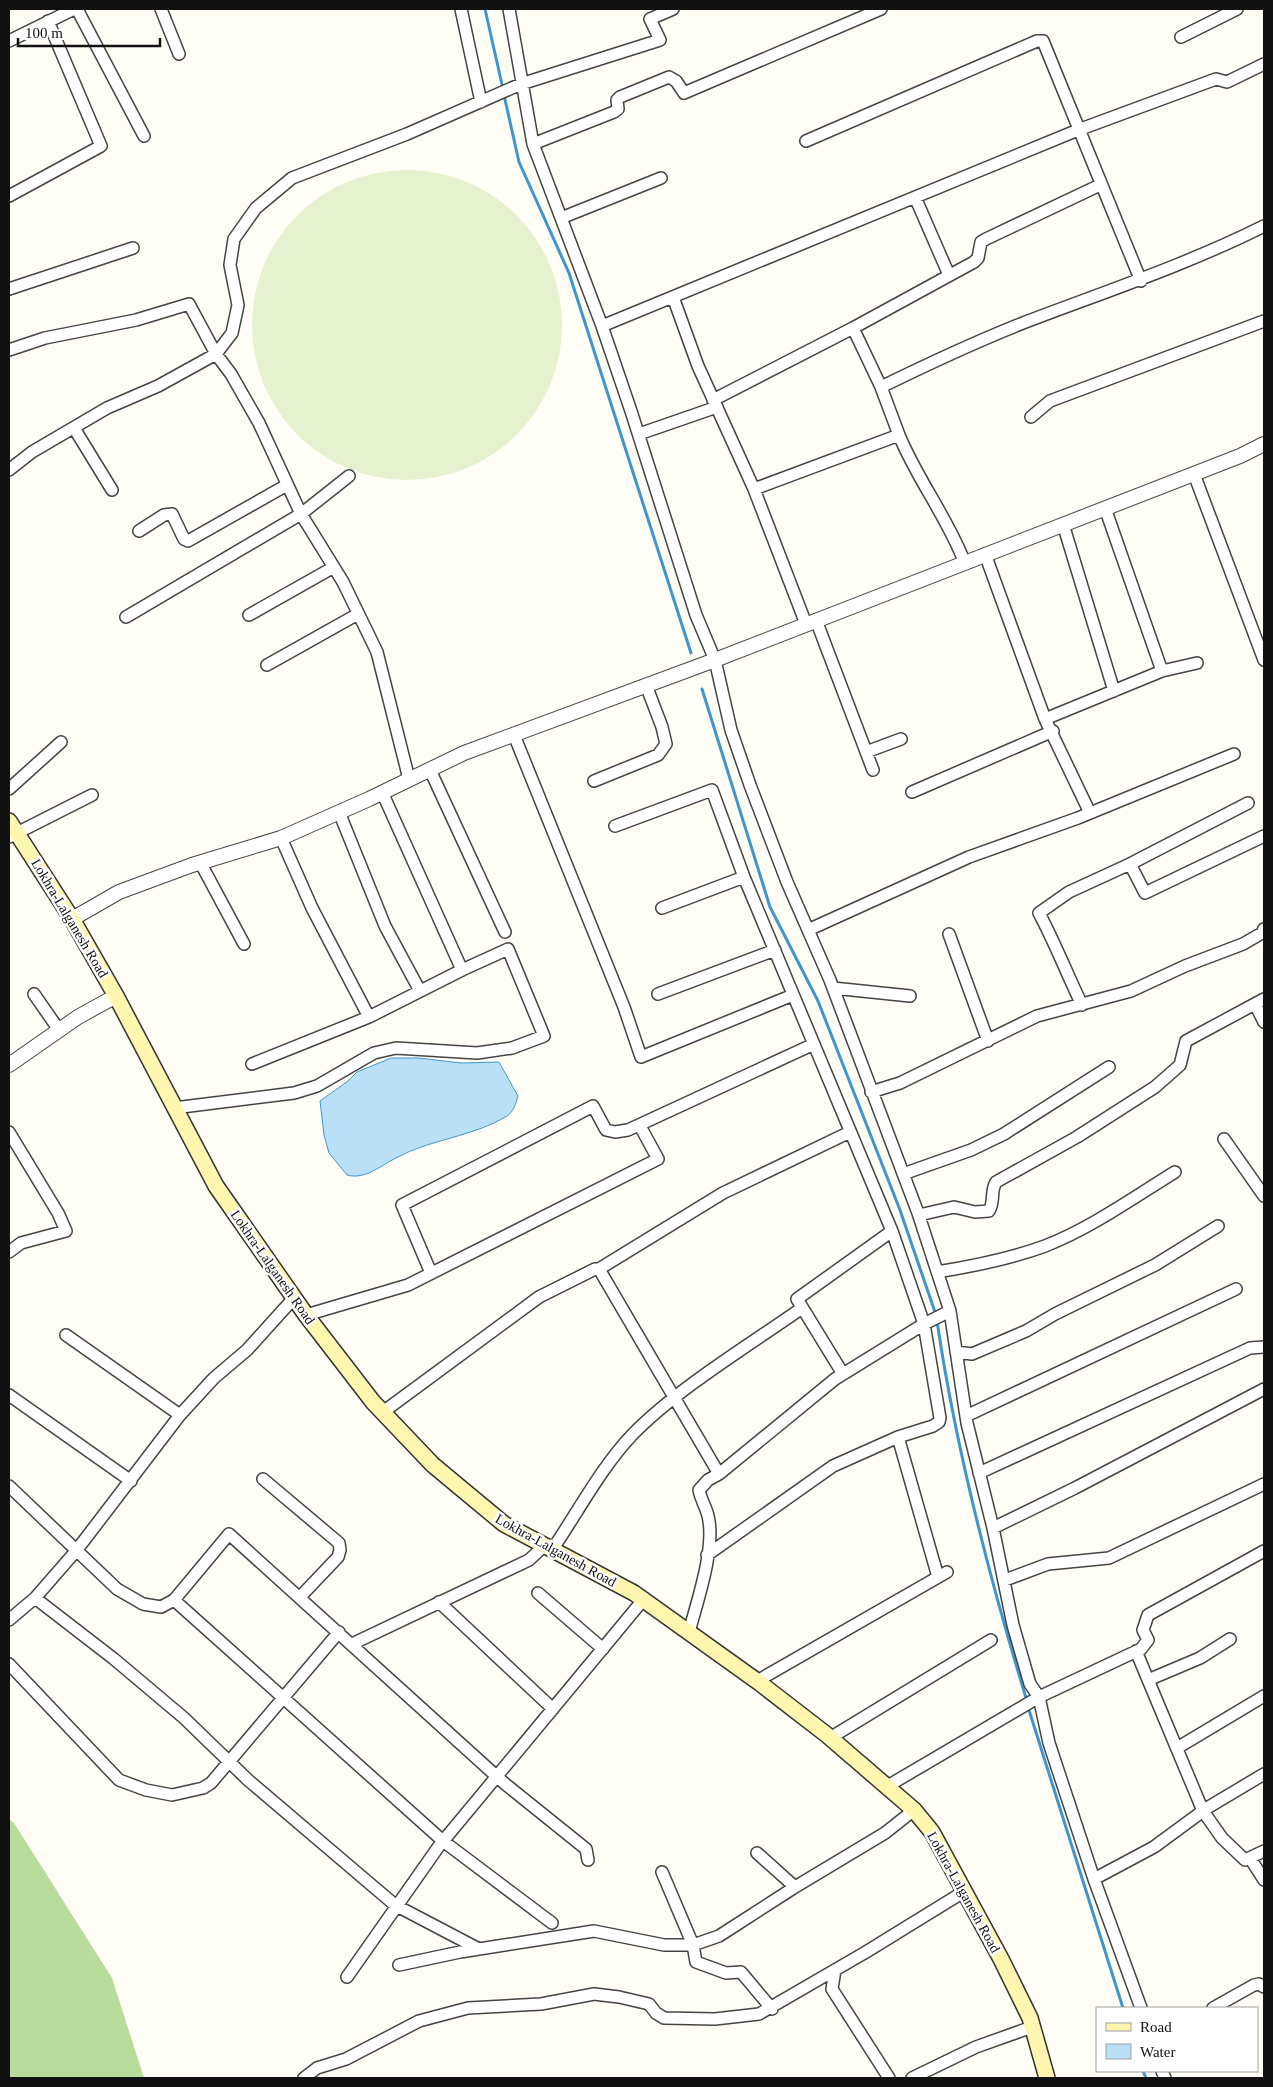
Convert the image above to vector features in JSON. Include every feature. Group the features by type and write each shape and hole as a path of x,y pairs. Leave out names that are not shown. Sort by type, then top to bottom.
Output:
{"main road":[{"name":"Lokhra-Lalganesh Road","path":"11,830 72,919 116,996 216,1186 306,1315 383,1412 433,1465 504,1524 644,1600 757,1681 830,1738 914,1810 932,1832 1001,1960 1032,2027 1047,2078"}],"street":[{"path":"9,41 75,9 144,136"},
{"path":"161,9 179,54"},
{"path":"461,9 481,102"},
{"path":"509,9 533,144 602,326 639,434 696,615 715,660 731,730 750,785 833,988 919,1216 938,1272 956,1352 966,1416 993,1528 1013,1625 1066,1797 1141,2007"},
{"path":"9,470 32,452 107,408 158,386 216,354 232,333 238,305 230,265 234,239 256,208 292,178 407,134 521,84 660,40 650,20 673,9"},
{"path":"533,144 614,112 618,109 617,100 620,96 668,77 676,81 684,93 881,9"},
{"path":"1181,36 1237,9"},
{"path":"9,196 101,146 48,21"},
{"path":"806,141 1037,41 1043,41 1047,47 1100,185 1141,281"},
{"path":"602,326 1078,130 1216,79 1227,82 1264,64"},
{"path":"561,218 661,178"},
{"path":"639,434 715,403 974,262 978,258 981,242 986,239 1100,185"},
{"path":"915,197 949,275"},
{"path":"881,387 1023,323 1141,281 1228,244 1264,226"},
{"path":"9,289 133,248"},
{"path":"673,297 715,403 754,489 873,770"},
{"path":"9,350 45,338 136,320 189,304 216,354 231,374 255,416 287,485 334,567 378,655 410,779"},
{"path":"1031,417 1050,401 1264,321"},
{"path":"853,328 881,387 899,435 921,481 949,526 964,561"},
{"path":"74,428 112,490"},
{"path":"754,489 899,435"},
{"path":"72,919 119,892 200,862 281,838 464,753 715,660 964,561 1240,456 1264,444"},
{"path":"1194,474 1264,660"},
{"path":"126,617 302,514 350,476"},
{"path":"139,531 164,515 172,514 184,539 188,541 287,485"},
{"path":"1105,508 1162,672"},
{"path":"1063,524 1114,691"},
{"path":"985,554 1045,719 1053,731 1090,813"},
{"path":"250,615 334,567"},
{"path":"267,665 358,614"},
{"path":"1045,719 1162,672 1197,663"},
{"path":"594,780 658,755 666,744 662,727 646,685"},
{"path":"912,792 1053,731"},
{"path":"514,735 624,1007 641,1057 793,995"},
{"path":"866,752 901,739"},
{"path":"9,789 61,742"},
{"path":"808,930 969,857 1090,813 1234,754"},
{"path":"430,770 505,932"},
{"path":"615,826 712,790 744,877 892,1231 926,1323 939,1422 933,1426 898,1437 833,1466 707,1555"},
{"path":"382,792 462,970"},
{"path":"11,830 92,795"},
{"path":"1082,1005 1055,949 1052,937 1039,913 1069,892 1130,864 1248,803"},
{"path":"339,812 385,926 420,991"},
{"path":"1130,864 1146,894 1264,836"},
{"path":"281,838 300,883 369,1017"},
{"path":"200,862 244,944"},
{"path":"662,908 744,877"},
{"path":"871,1092 900,1083 1037,1016 1131,991 1185,966 1243,944 1262,933 1264,929"},
{"path":"949,934 988,1041"},
{"path":"174,1108 302,1090 317,1086 374,1053 396,1048 477,1053 512,1048 544,1036 508,950 462,970 369,1017 252,1064"},
{"path":"658,994 775,950"},
{"path":"833,988 910,996"},
{"path":"34,994 59,1030"},
{"path":"9,1065 59,1030 116,996"},
{"path":"919,1216 954,1207 975,1212 990,1212 994,1203 992,1188 996,1182 1078,1137 1155,1088 1180,1066 1186,1041 1260,1002 1264,1022"},
{"path":"431,1273 402,1205 593,1106 606,1130 615,1132 640,1126 814,1044"},
{"path":"903,1174 971,1150 1004,1134 1109,1067"},
{"path":"306,1315 408,1285 658,1159 640,1126"},
{"path":"9,1132 58,1213 66,1231 21,1244 9,1252"},
{"path":"383,1412 539,1297 595,1269 600,1269 724,1193 850,1132"},
{"path":"1224,1139 1264,1196"},
{"path":"938,1272 1000,1260 1046,1245 1094,1221 1175,1172"},
{"path":"956,1352 972,1354 1026,1331 1155,1265 1218,1226"},
{"path":"843,1374 797,1299 892,1231"},
{"path":"600,1269 719,1474"},
{"path":"966,1416 1236,1289"},
{"path":"9,1620 35,1598 76,1551 180,1415 214,1378 247,1350 294,1298"},
{"path":"352,1644 529,1560 548,1548 612,1458 633,1434 674,1398 802,1308"},
{"path":"689,1632 710,1534 708,1516 699,1490 708,1480 719,1474 843,1374 926,1323 947,1313"},
{"path":"66,1334 180,1415"},
{"path":"979,1473 1232,1356 1250,1348 1264,1346"},
{"path":"993,1528 1075,1488 1264,1389"},
{"path":"9,1395 131,1481"},
{"path":"757,1681 942,1574 898,1437"},
{"path":"263,1479 339,1543 338,1557 300,1597"},
{"path":"1004,1580 1048,1564 1109,1558 1264,1484"},
{"path":"9,1486 117,1589 142,1604 161,1607 174,1600 229,1534 498,1777 586,1849 588,1860"},
{"path":"886,1787 1036,1698 1141,1648 1148,1640 1144,1630 1148,1615 1264,1551"},
{"path":"538,1593 603,1649"},
{"path":"35,1598 184,1718 228,1761 395,1905 479,1949"},
{"path":"174,1600 443,1841 552,1923"},
{"path":"347,1976 395,1905 443,1841 644,1600"},
{"path":"439,1602 553,1709"},
{"path":"9,1664 119,1780 146,1790 172,1795 203,1788 211,1783 339,1632"},
{"path":"1148,1680 1200,1658 1230,1639"},
{"path":"830,1738 991,1640"},
{"path":"1136,1651 1203,1812 1228,1844 1244,1860 1264,1850"},
{"path":"1177,1748 1264,1696"},
{"path":"1094,1879 1154,1847 1203,1812 1264,1774"},
{"path":"399,1965 479,1949 594,1931 664,1945 693,1946 719,1936 795,1886 886,1833 914,1810"},
{"path":"757,1852 795,1886"},
{"path":"1250,1858 1264,1880"},
{"path":"662,1872 693,1946 696,1962 726,1973 741,1972 772,2009"},
{"path":"304,2078 317,2068 346,2060 400,2029 432,2016 468,2008 541,2004 594,1994 619,1997 649,2004 656,2013 664,2018 731,2018 759,2014 772,2009 964,1891"},
{"path":"835,1970 832,1990 889,2078"},
{"path":"1215,2007 1254,1985 1262,1984"},
{"path":"912,2078 976,2047 1032,2027"}],"green space":[{"path":"407,170 437,173 466,182 493,196 517,215 536,239 550,266 559,295 562,325 559,355 550,384 536,411 517,435 493,454 466,468 437,477 407,480 377,477 348,468 321,454 297,435 278,411 264,384 255,355 252,325 255,295 264,266 278,239 297,215 321,196 348,182 377,173"},
{"path":"9,1819 14,1823 112,1978 144,2078 9,2078"}],"water":[{"path":"391,1058 419,1058 461,1063 499,1062 518,1096 509,1114 494,1123 423,1146 366,1174 360,1176 347,1175 329,1153 324,1135 320,1101 348,1081 357,1072"}],"waterway":[{"path":"485,9 503,89"},
{"path":"504,95 519,162 569,273 691,653"},
{"path":"702,689 770,907 818,1001 900,1210 936,1315"},
{"path":"937,1321 954,1417 975,1513 1027,1701"},
{"path":"1028,1707 1123,2007"},
{"path":"1143,2072 1146,2078"}]}
